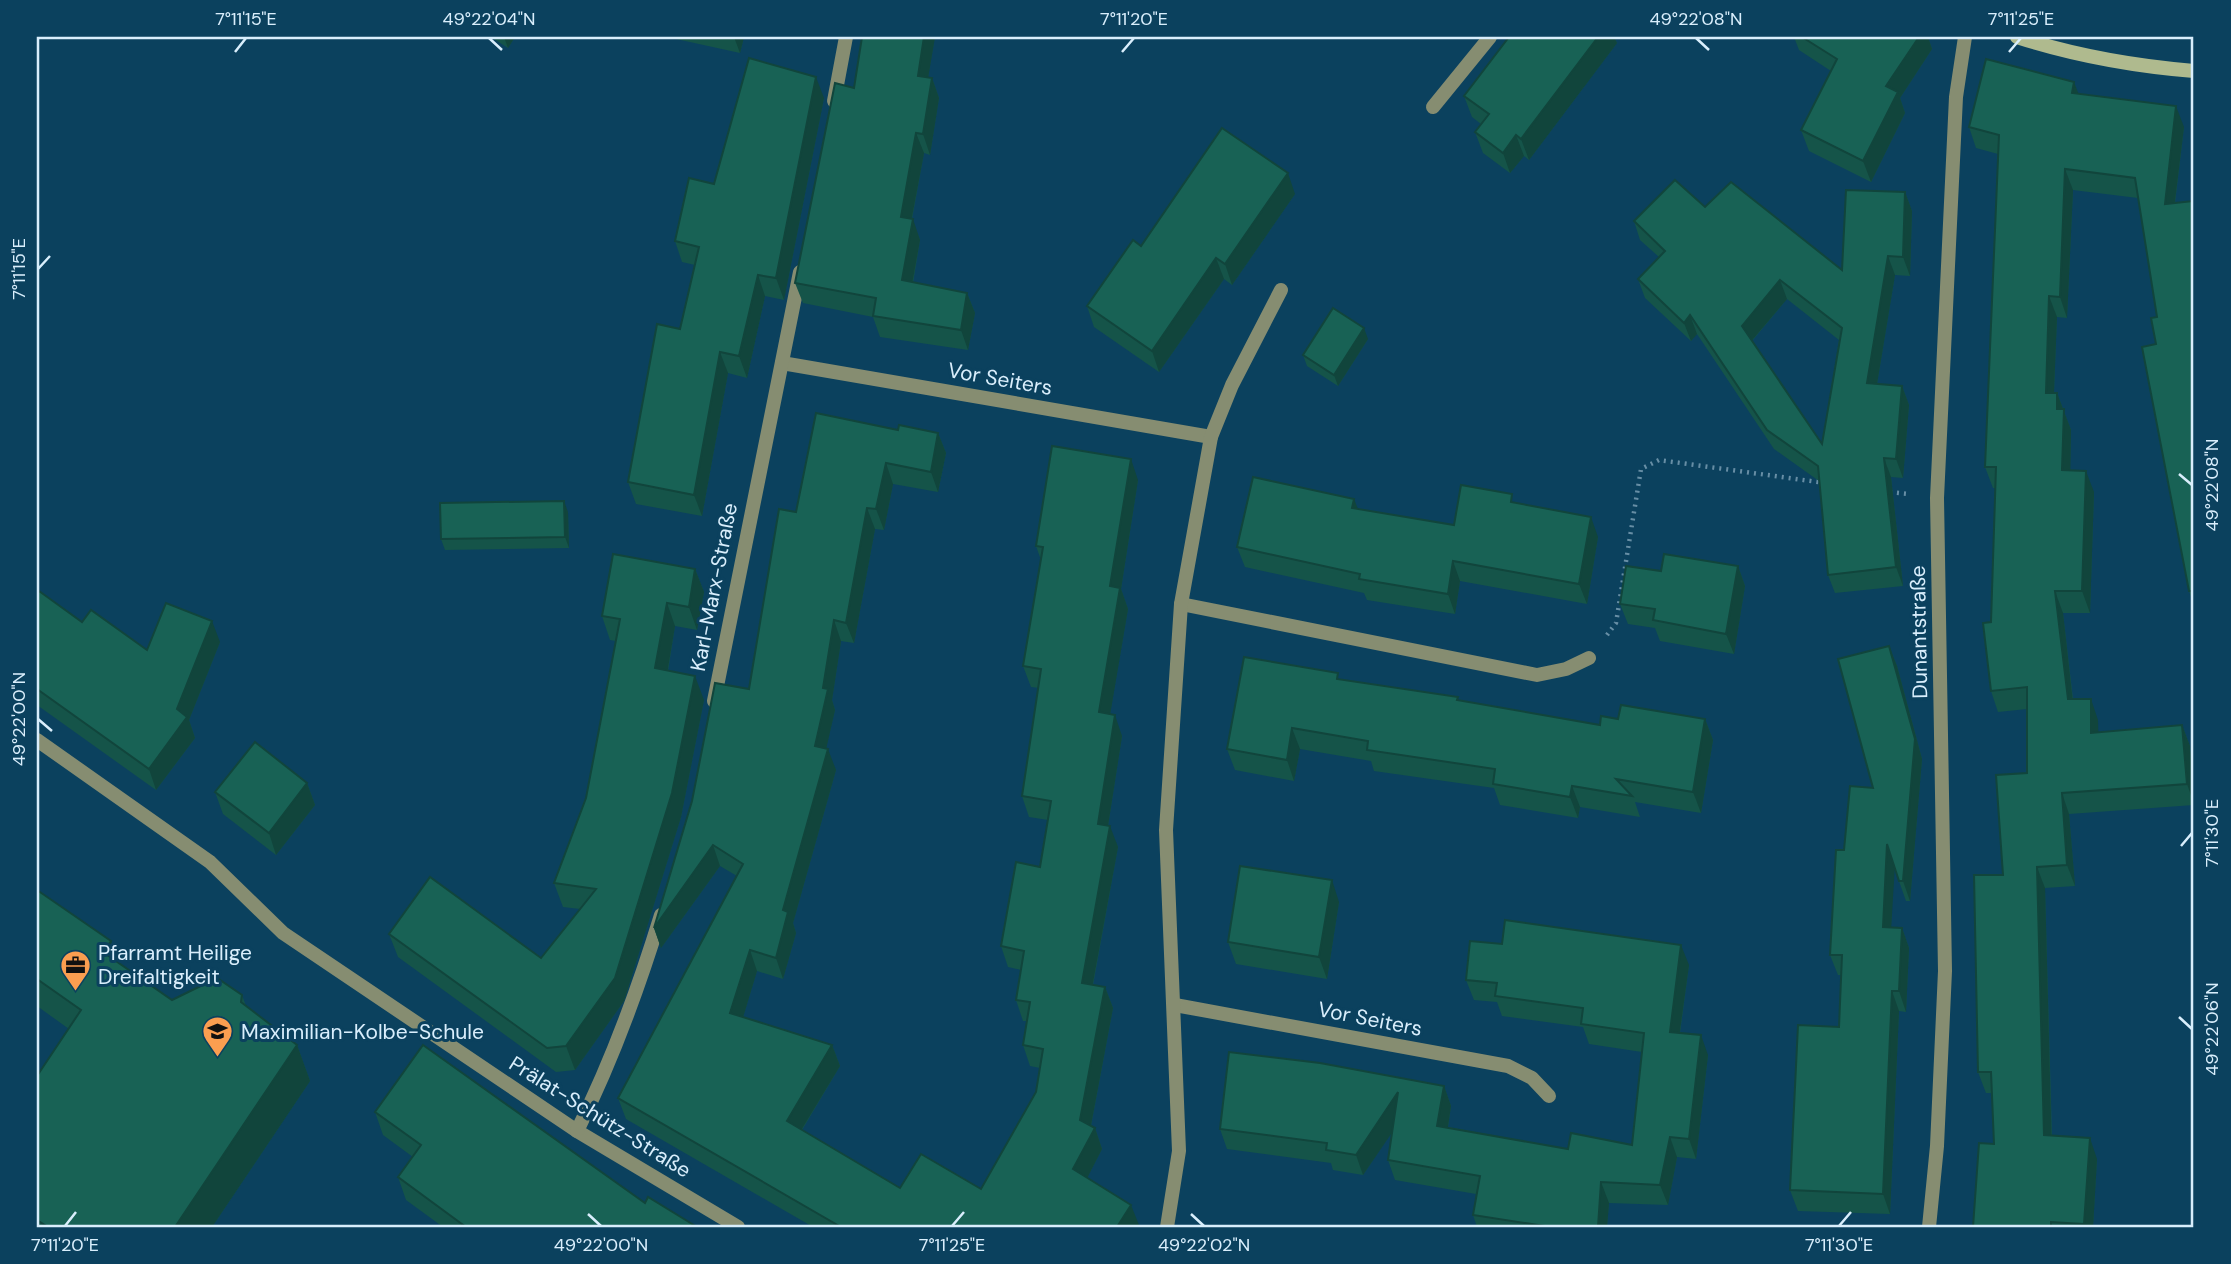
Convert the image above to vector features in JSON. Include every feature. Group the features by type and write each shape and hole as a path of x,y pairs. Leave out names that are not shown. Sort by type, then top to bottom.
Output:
{"street":[{"path":"831,114 846,37"},
{"path":"1433,107 1490,37"},
{"name":"Dunantstraße","path":"1929,1227 1937,1146 1945,971 1937,498 1956,97 1965,37"},
{"path":"2017,37 2065,52 2138,66 2194,71"},
{"name":"Karl-Marx-Straße","path":"711,714 763,443 803,257"},
{"path":"1167,1227 1179,1150 1166,830 1181,604 1211,437 1232,385 1281,290"},
{"name":"Vor Seiters","path":"782,363 1211,437"},
{"path":"1181,604 1537,674 1566,669 1589,657"},
{"name":"Prälat-Schütz-Straße","path":"37,740 210,862 283,933 576,1131 738,1227"},
{"path":"576,1131 610,1067 641,982 667,894"},
{"name":"Vor Seiters","path":"1175,1004 1508,1066 1532,1078 1549,1096"}],"path":[{"path":"1589,657 1616,623 1641,469 1659,460 1831,484"},
{"path":"1884,491 1937,498"}],"building":[{"path":"862,37 924,37 918,76 932,78 923,134 916,133 901,217 913,219 902,280 967,293 961,330 873,316 876,298 795,283 835,83 854,88"},
{"path":"1509,37 1598,37 1521,139 1516,135 1503,153 1475,132 1489,114 1464,96"},
{"path":"1802,37 1919,37 1886,86 1898,92 1863,161 1801,130 1837,59"},
{"path":"749,58 816,77 776,278 758,275 739,356 720,352 694,495 628,482 657,324 680,329 699,247 675,241 689,178 714,184"},
{"path":"1986,59 2074,82 2072,93 2176,106 2165,204 2193,201 2194,206 2194,591 2189,591 2142,347 2156,344 2151,318 2157,317 2135,178 2065,169 2060,297 2049,296 2046,393 2057,393 2057,409 2064,409 2062,470 2086,471 2082,591 2055,591 2068,699 2091,699 2091,733 2182,725 2187,784 2062,793 2067,865 2037,867 2044,1135 2090,1138 2084,1224 2051,1222 2051,1227 1973,1227 1979,1143 1994,1144 1991,1072 1978,1072 1974,875 2003,875 1996,775 2027,773 2027,687 1991,691 1983,623 1991,622 1996,467 1985,467 1999,135 1969,127"},
{"path":"1222,128 1288,173 1225,264 1216,258 1152,351 1087,306 1133,240 1141,246"},
{"path":"1675,180 1705,207 1731,182 1842,270 1846,190 1905,192 1903,257 1888,256 1867,383 1902,386 1896,459 1884,458 1896,567 1828,575 1818,466 1767,430 1690,315 1684,323 1638,279 1665,251 1634,221","holes":["1780,280 1842,328 1822,444 1742,326"]},
{"path":"1333,308 1364,328 1334,375 1303,355"},
{"path":"816,413 898,430 899,425 938,433 931,472 886,463 876,509 867,508 846,623 834,620 823,688 828,689 815,746 828,749 783,910 788,912 776,958 750,950 730,1013 832,1045 787,1121 900,1188 921,1154 981,1189 1036,1092 1043,1049 1023,1045 1030,1002 1016,1000 1024,951 1001,946 1016,862 1040,867 1051,801 1022,796 1041,669 1023,666 1043,547 1036,546 1052,446 1131,459 1110,586 1120,588 1099,712 1115,715 1098,824 1110,826 1082,983 1105,987 1080,1120 1095,1128 1073,1169 1131,1205 1117,1227 841,1227 618,1098 743,864 713,845 654,928 692,801 715,683 749,689 779,509 796,512"},
{"path":"1253,477 1354,499 1352,508 1454,525 1461,485 1512,494 1511,502 1591,517 1579,584 1453,561 1448,594 1359,579 1360,574 1237,547"},
{"path":"564,501 565,537 441,539 440,503"},
{"path":"613,554 695,569 689,607 667,603 655,668 695,676 672,793 615,978 566,1046 547,1048 389,934 430,877 541,958 596,889 554,883 586,798 620,619 602,616"},
{"path":"1664,554 1738,566 1726,634 1653,620 1655,609 1620,604 1626,566 1661,571"},
{"path":"39,591 82,622 91,610 147,650 166,603 212,621 177,709 187,717 149,769 37,689"},
{"path":"1889,646 1915,739 1903,881 1899,881 1887,844 1883,927 1902,928 1899,991 1892,991 1883,1194 1790,1190 1798,1025 1839,1027 1842,955 1830,955 1836,850 1844,850 1850,786 1873,788 1838,659"},
{"path":"1244,657 1338,673 1337,679 1458,697 1457,700 1600,725 1601,716 1618,719 1621,705 1705,719 1693,792 1616,779 1632,796 1572,786 1570,797 1493,784 1495,769 1367,750 1368,741 1292,728 1287,760 1227,749"},
{"path":"255,742 307,783 269,833 215,792"},
{"path":"1240,866 1332,880 1319,957 1228,942"},
{"name":"Maximilian-Kolbe-Schule","path":"37,890 111,941 103,952 172,1000 217,978 242,995 241,1002 297,1045 175,1227 48,1227 37,1220 37,1076 81,1010 37,979"},
{"path":"1505,920 1681,945 1670,1032 1701,1035 1689,1139 1670,1137 1660,1185 1601,1182 1598,1227 1551,1227 1473,1215 1480,1176 1388,1160 1398,1092 1356,1155 1326,1150 1327,1143 1220,1129 1229,1052 1320,1063 1444,1086 1437,1126 1568,1149 1571,1133 1632,1145 1644,1033 1581,1024 1583,1008 1495,996 1497,983 1466,980 1470,941 1502,944"},
{"path":"423,1045 645,1203 648,1197 697,1227 466,1227 398,1177 421,1145 375,1112"}],"place":[{"name":"Pfarramt Heilige Dreifaltigkeit","path":"75,992"},
{"name":"Maximilian-Kolbe-Schule","path":"218,1059"}]}
